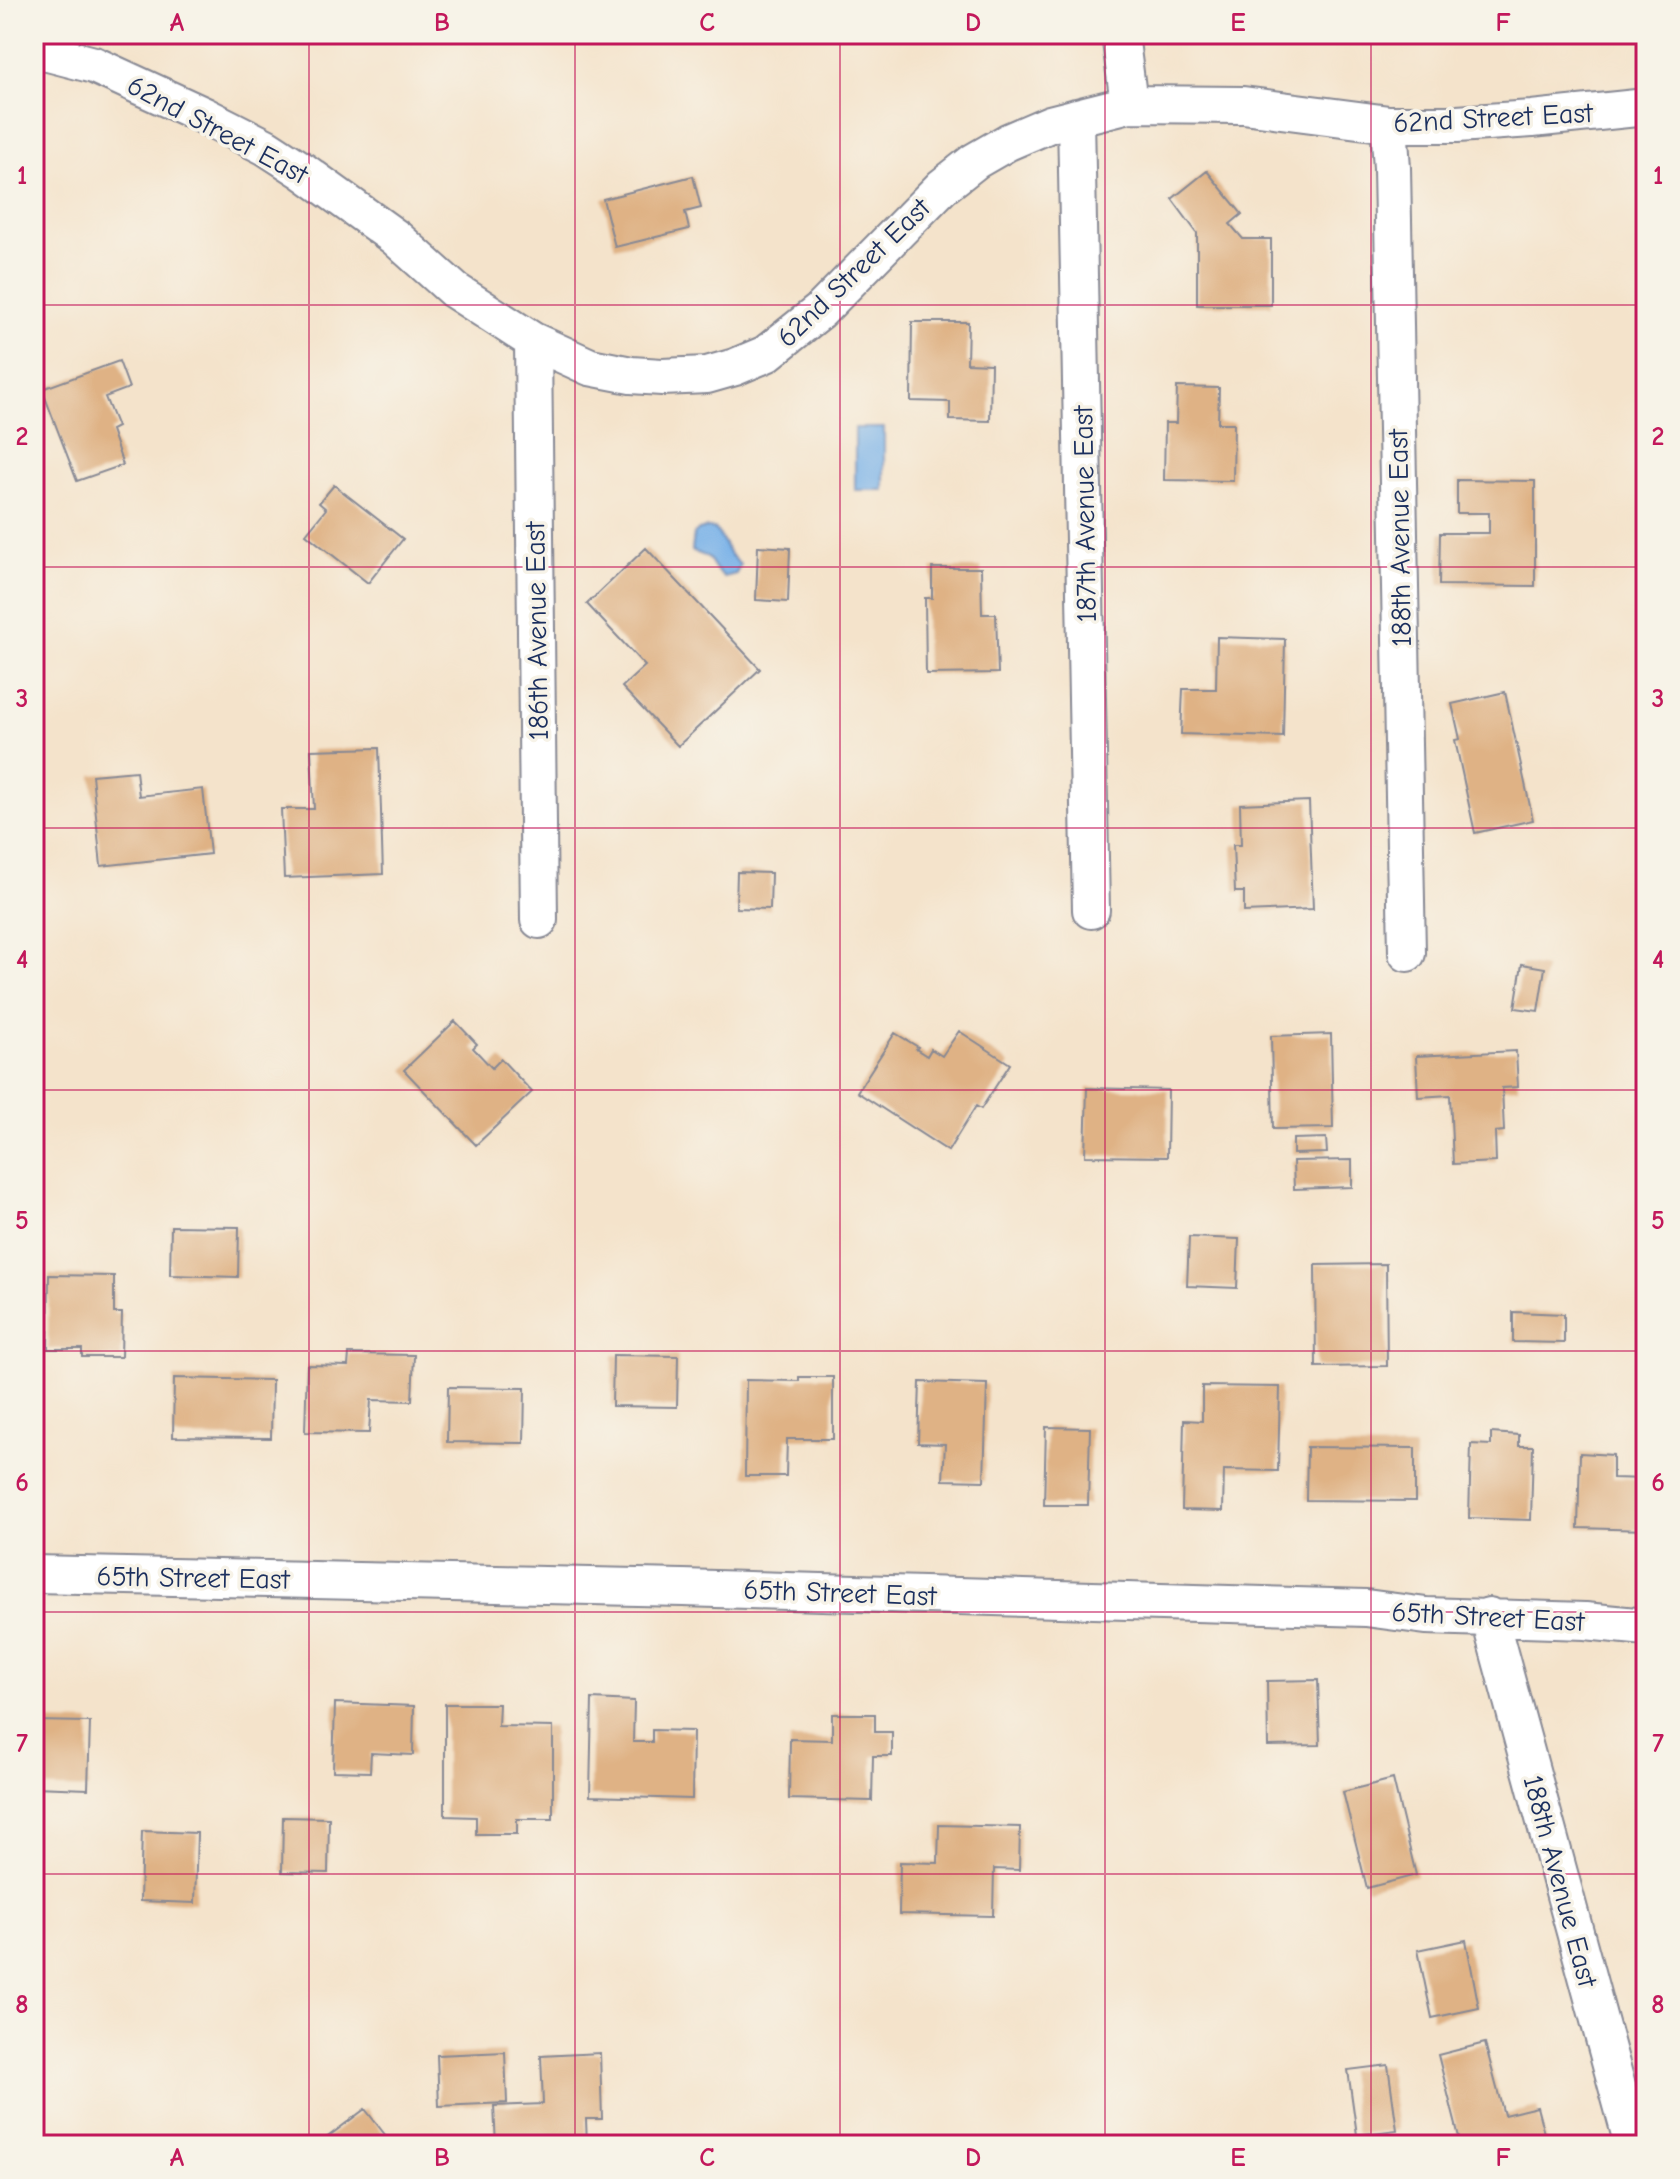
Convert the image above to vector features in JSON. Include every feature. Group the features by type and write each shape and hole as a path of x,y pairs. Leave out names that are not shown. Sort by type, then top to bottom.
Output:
{"street":[{"path":"1120,34 1129,104"},
{"name":"62nd Street East","path":"34,51 94,65 266,147 396,238 454,290 533,341 590,367 662,377 707,375 766,354 820,311 942,187 975,161 1008,142 1050,124 1129,104 1243,105 1389,124 1457,124 1646,107"},
{"name":"187th Avenue East","path":"1076,117 1091,910"},
{"name":"188th Avenue East","path":"1389,124 1407,953"},
{"name":"186th Avenue East","path":"533,341 539,920"},
{"name":"65th Street East","path":"34,1574 667,1587 1366,1608 1426,1616 1489,1616 1646,1627"},
{"name":"188th Avenue East","path":"1489,1616 1633,2145"}],"water":[{"path":"855,428 884,428 884,490 855,490"},
{"path":"707,528 715,529 740,565 736,574 724,577 708,557 692,551 694,534"}],"building":[{"path":"1207,171 1242,214 1230,224 1243,239 1271,239 1271,305 1197,305 1197,233 1172,199"},
{"path":"693,176 701,208 685,212 689,229 615,247 603,199"},
{"path":"912,322 968,322 967,363 991,364 990,421 950,420 950,402 911,401"},
{"path":"119,361 129,388 105,397 117,427 111,430 123,465 77,481 42,389"},
{"path":"1177,387 1219,388 1218,423 1234,423 1233,481 1164,480 1165,423 1176,423"},
{"path":"1457,480 1535,481 1535,586 1439,585 1440,533 1489,533 1489,513 1457,513"},
{"path":"334,485 403,539 368,583 306,534 326,509 319,503"},
{"path":"758,546 790,548 788,602 756,600"},
{"path":"646,548 760,669 678,746 622,687 645,666 587,604"},
{"path":"932,568 981,568 982,614 996,614 998,673 926,674 925,598 932,598"},
{"path":"1217,637 1285,639 1283,737 1181,734 1183,689 1216,689"},
{"path":"1505,692 1533,820 1475,833 1455,740 1460,739 1452,704"},
{"path":"379,748 383,874 284,878 281,809 314,809 311,750"},
{"path":"136,771 139,796 203,789 210,854 101,866 92,775"},
{"path":"1309,801 1313,909 1244,912 1244,892 1235,892 1233,845 1241,845 1240,804"},
{"path":"737,872 771,873 770,909 736,908"},
{"path":"1522,964 1545,968 1538,1011 1515,1008"},
{"path":"455,1021 477,1044 473,1048 492,1068 501,1059 532,1092 476,1145 404,1070"},
{"path":"959,1031 1010,1064 981,1109 976,1106 948,1151 857,1092 895,1033 927,1056 931,1049 942,1056"},
{"path":"1331,1034 1333,1128 1273,1129 1271,1036"},
{"path":"1516,1051 1518,1087 1502,1088 1504,1131 1495,1132 1496,1162 1453,1164 1450,1095 1418,1097 1416,1056"},
{"path":"1087,1088 1168,1090 1167,1157 1085,1156"},
{"path":"1326,1138 1327,1153 1293,1154 1293,1139"},
{"path":"1352,1160 1352,1187 1294,1189 1293,1161"},
{"path":"171,1226 239,1227 238,1277 170,1275"},
{"path":"1189,1237 1239,1239 1237,1288 1187,1286"},
{"path":"1386,1264 1387,1366 1316,1367 1315,1265"},
{"path":"49,1275 114,1276 114,1313 122,1313 121,1357 82,1357 82,1349 48,1349"},
{"path":"1513,1312 1564,1314 1564,1343 1513,1342"},
{"path":"349,1354 414,1355 412,1401 371,1400 369,1433 305,1432 307,1365 348,1366"},
{"path":"613,1355 678,1356 677,1407 612,1406"},
{"path":"799,1377 833,1377 833,1439 787,1439 786,1476 745,1476 746,1380 799,1381"},
{"path":"174,1378 272,1380 271,1438 173,1437"},
{"path":"920,1382 987,1384 984,1481 943,1480 945,1444 918,1443"},
{"path":"1202,1386 1280,1387 1278,1471 1224,1470 1223,1511 1182,1510 1184,1420 1202,1421"},
{"path":"448,1387 525,1388 524,1443 447,1442"},
{"path":"1046,1427 1090,1428 1088,1505 1044,1505"},
{"path":"1491,1433 1519,1435 1519,1446 1533,1446 1531,1520 1469,1518 1471,1444 1491,1445"},
{"path":"1307,1447 1415,1448 1415,1501 1306,1500"},
{"path":"1580,1453 1613,1455 1613,1478 1646,1479 1646,1530 1578,1528"},
{"path":"1318,1680 1320,1745 1268,1746 1267,1681"},
{"path":"592,1699 634,1701 633,1742 652,1742 652,1730 693,1731 692,1799 590,1796"},
{"path":"335,1703 414,1706 413,1755 371,1753 370,1772 333,1771"},
{"path":"445,1704 499,1704 498,1726 553,1727 553,1819 517,1819 517,1834 476,1834 476,1817 445,1816"},
{"path":"832,1714 875,1714 875,1732 892,1732 892,1756 873,1756 872,1801 789,1799 790,1739 832,1740"},
{"path":"34,1721 90,1722 88,1789 34,1787"},
{"path":"1393,1779 1416,1875 1367,1888 1343,1792"},
{"path":"283,1817 329,1818 328,1873 282,1872"},
{"path":"939,1825 1020,1827 1019,1870 994,1869 993,1916 899,1914 900,1862 938,1863"},
{"path":"142,1831 197,1833 195,1903 140,1901"},
{"path":"1466,1940 1479,2008 1432,2018 1418,1950"},
{"path":"1485,2043 1504,2115 1537,2107 1546,2141 1512,2145 1510,2139 1485,2145 1461,2145 1438,2055"},
{"path":"505,2052 507,2103 439,2106 437,2055"},
{"path":"600,2053 602,2119 586,2119 587,2145 496,2145 494,2106 543,2104 541,2056"},
{"path":"1388,2065 1397,2130 1357,2135 1348,2070"},
{"path":"365,2109 393,2145 317,2145"}]}
